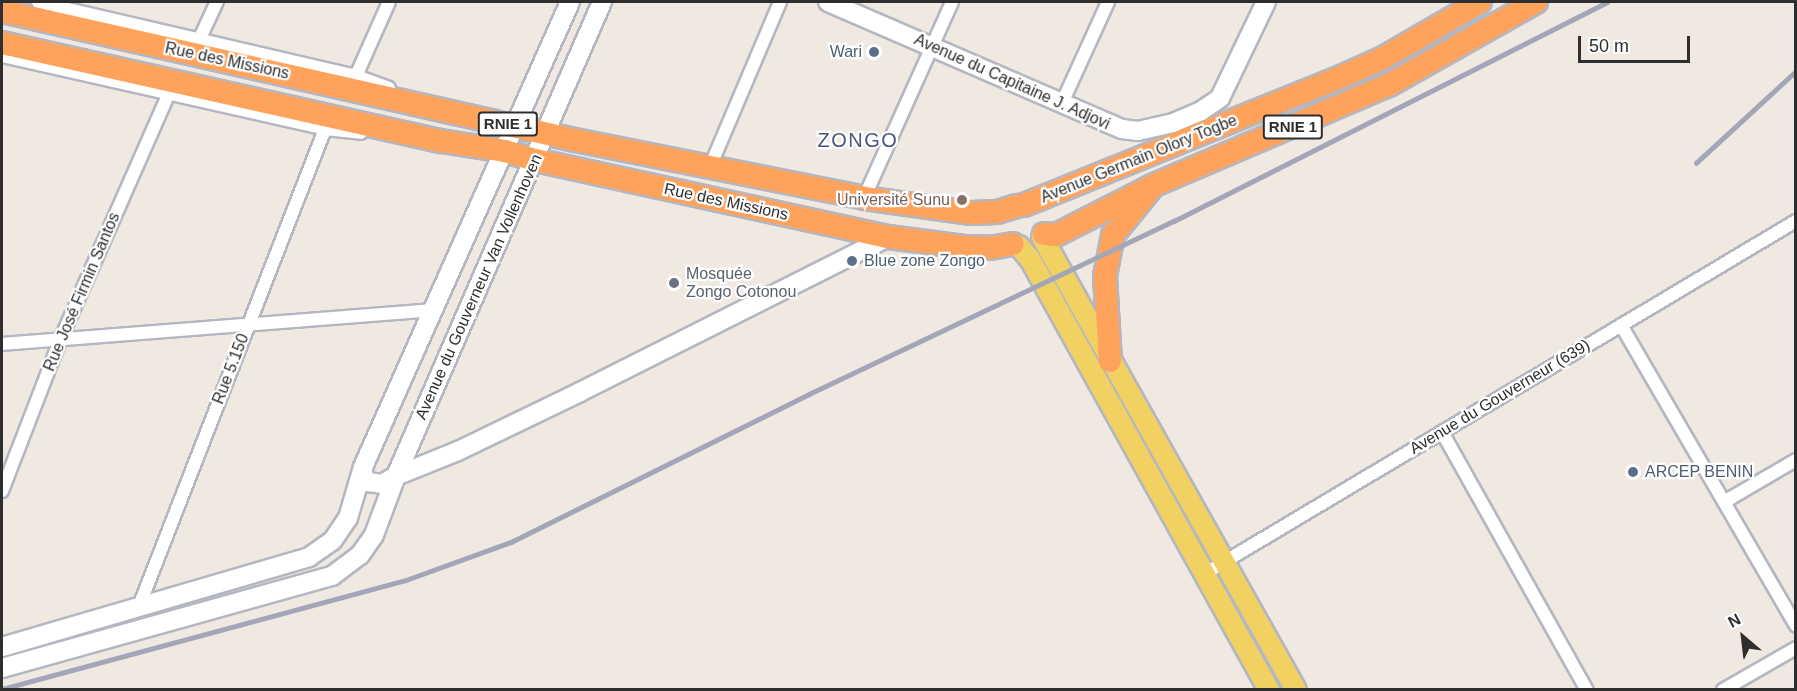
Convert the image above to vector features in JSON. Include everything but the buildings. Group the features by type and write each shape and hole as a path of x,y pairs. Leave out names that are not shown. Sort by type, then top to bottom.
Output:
{"highway":[{"name":"Avenue Germain Olory Togbe","path":"1020,206 1343,76 1383,58 1480,2"},
{"name":"Avenue Germain Olory Togbe","path":"1043,236 1062,233 1154,185 1389,86 1536,2"},
{"name":"Rue des Missions","path":"2,11 517,126 864,198 971,213 997,212 1020,206"},
{"name":"Rue des Missions","path":"3,56 441,141 505,150 535,160 888,237 966,247 990,248 1016,245"},
{"path":"1110,362 1105,276 1113,235 1154,185"},
{"path":"1016,245 1005,234 1004,221 1007,214 1020,206 1030,206 1041,213 1046,225 1043,236"},
{"name":"RNIE 1","path":"1016,245 1032,246 1043,236"}],"main road":[{"name":"Avenue du Gouverneur Van Vollenhoven","path":"2,647 309,557 333,540 342,528 363,468 517,126 570,2"},
{"name":"Avenue du Gouverneur Van Vollenhoven","path":"2,668 332,576 347,567 374,535 396,476 548,132 602,2"},
{"name":"Avenue du Capitaine J. Adjovi","path":"828,2 1122,129 1138,131 1158,128 1201,111 1220,98 1266,2"},
{"path":"1043,236 1110,362 1296,690"},
{"path":"363,468 365,478 372,485 382,484 458,451 888,237"},
{"path":"1016,245 1030,259 1269,690"}],"street":[{"name":"Rue des Missions","path":"38,2 356,76 453,111"},
{"path":"200,39 217,2"},
{"path":"356,76 389,2"},
{"path":"710,167 780,2"},
{"path":"864,198 952,2"},
{"path":"1062,103 1108,2"},
{"name":"Rue des Missions","path":"3,56 325,129 441,141"},
{"name":"Rue José Firmin Santos","path":"2,491 61,338 168,95"},
{"name":"Rue 5.150","path":"138,609 325,129"},
{"name":"Avenue du Gouverneur (639)","path":"1204,574 1796,221"},
{"path":"2,344 435,310"},
{"path":"1621,325 1796,626"},
{"path":"1442,432 1587,690"},
{"path":"1724,502 1796,460"},
{"path":"1723,690 1796,648"}],"railway":[{"path":"2,689 406,580 511,542 809,394 1174,221 1607,2"},
{"path":"1696,163 1796,71"}],"place":[{"name":"Wari","path":"874,52"},
{"name":"Université Sunu","path":"962,200"},
{"name":"Blue zone Zongo","path":"852,261"},
{"name":"Mosquée Zongo Cotonou","path":"674,283"},
{"name":"ARCEP BENIN","path":"1633,472"}],"district":[{"name":"ZONGO","path":"858,140"}]}
